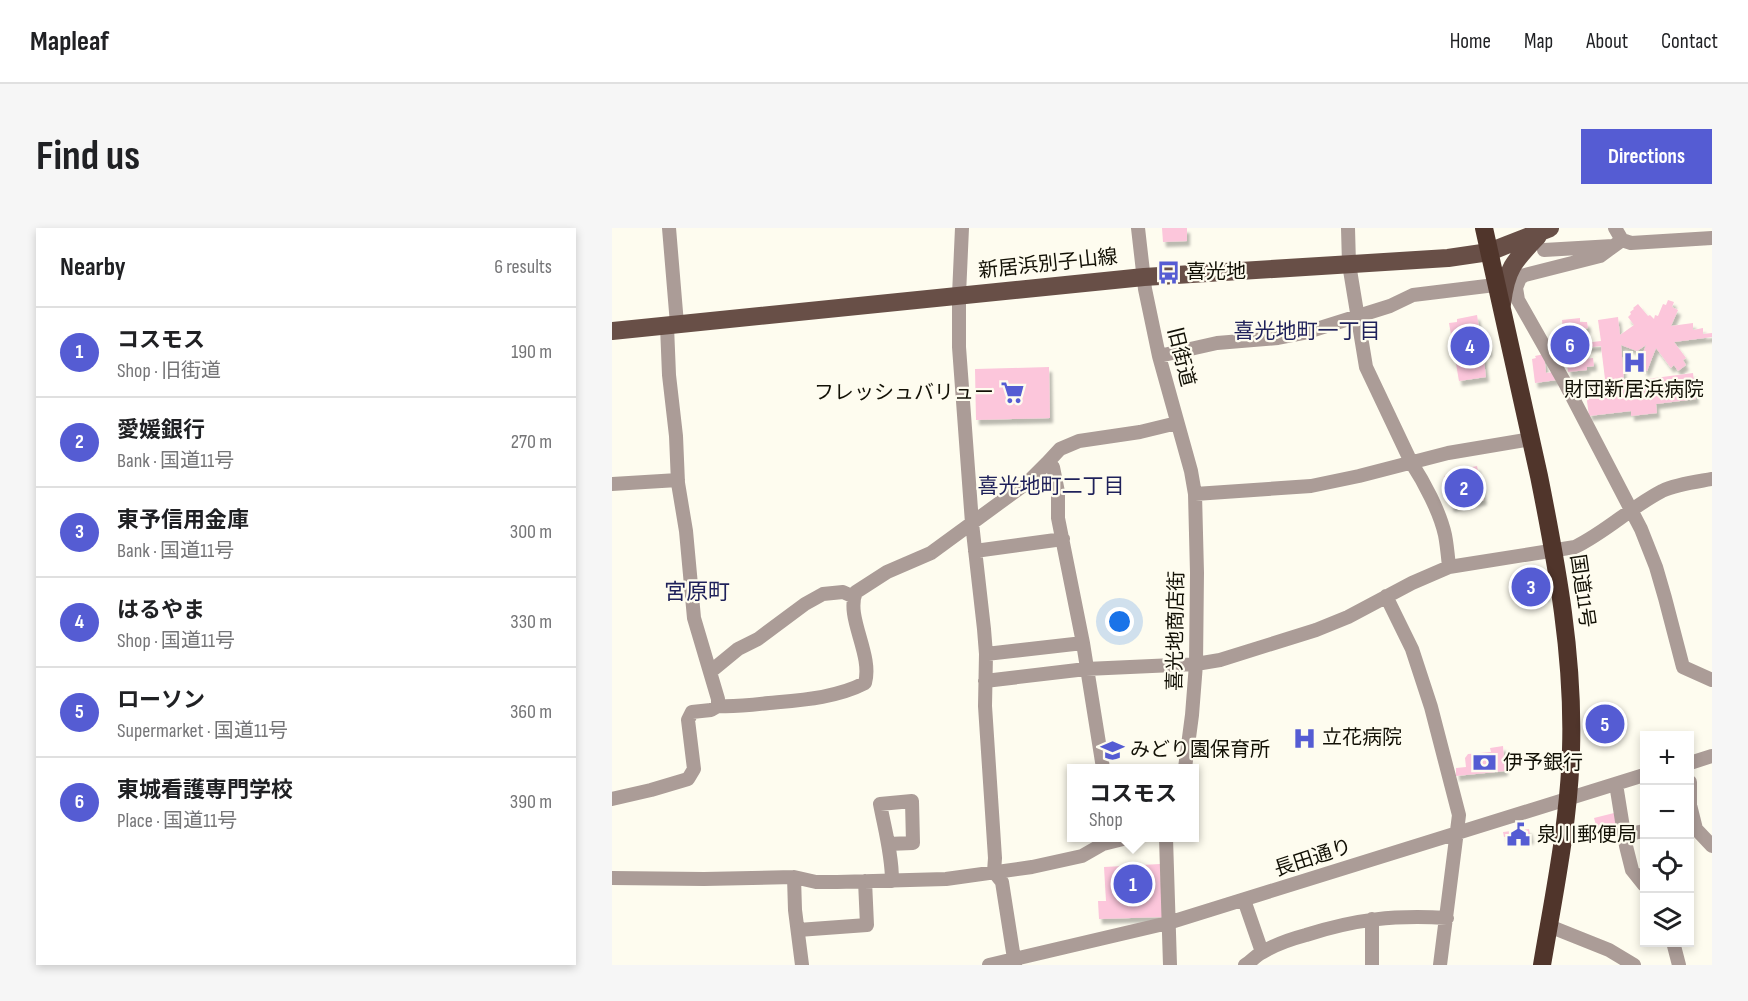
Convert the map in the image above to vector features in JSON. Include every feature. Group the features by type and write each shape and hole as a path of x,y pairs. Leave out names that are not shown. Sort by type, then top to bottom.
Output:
{"highway":[{"name":"国道11号","path":"1484,228 1554,551 1564,615 1569,675 1571,747 1568,800 1542,965"}],"main road":[{"path":"1517,228 1530,231 1547,229"},
{"name":"新居浜別子山線","path":"612,331 1144,277 1448,258 1489,252 1547,229"},
{"path":"1503,315 1503,291 1510,267 1547,229"}],"street":[{"path":"669,228 672,325 669,375 678,480 686,531 694,618 718,699 717,706"},
{"path":"962,228 959,347 972,523 986,654 985,706 994,872 1002,882 1015,962"},
{"name":"旧街道","path":"1138,228 1145,289 1195,494"},
{"path":"1348,228 1349,264 1366,366 1435,509 1445,534 1449,567"},
{"path":"1544,250 1617,238 1631,243 1710,237"},
{"path":"1617,238 1600,256 1525,275 1520,279 1516,293 1632,510 1656,567 1683,667 1712,680"},
{"path":"1160,356 1217,344 1278,339 1390,306 1413,295 1495,285"},
{"path":"1503,315 1528,319"},
{"path":"612,799 688,779 694,769 688,720 692,712 711,710 717,706 730,707 832,695 865,683 867,678 865,652 853,609 856,592 887,572 931,553 1028,482 1060,449 1078,441 1140,432 1177,423"},
{"path":"1195,494 1311,486 1448,453 1531,439"},
{"path":"1047,464 1053,468 1058,492 1058,518 1083,643 1102,764"},
{"path":"986,681 1086,669 1196,664 1220,660 1316,630 1348,617 1412,583 1449,567 1575,547 1662,491 1678,485 1712,479"},
{"path":"612,484 678,480"},
{"name":"喜光地商店街","path":"1186,764 1196,664 1195,494"},
{"path":"975,551 1063,539"},
{"path":"710,672 738,649 758,639 805,603 823,594 843,592 854,597"},
{"path":"1386,596 1412,649 1431,707 1460,815 1440,965"},
{"path":"986,654 1083,643"},
{"path":"1694,761 1712,756"},
{"name":"長田通り","path":"989,965 1015,962 1168,923 1640,776"},
{"path":"1616,784 1632,870 1640,880"},
{"path":"1694,826 1712,846"},
{"path":"1624,835 1640,832"},
{"path":"612,878 795,877 816,882 946,879 1032,867 1082,856 1108,842"},
{"path":"1166,842 1170,965"},
{"path":"888,844 892,861 892,880"},
{"path":"795,877 795,910 802,965"},
{"path":"798,930 867,925 865,881"},
{"path":"1244,900 1262,952"},
{"path":"1245,965 1262,952 1290,940 1337,925 1411,916 1447,918"},
{"path":"1372,919 1372,965"},
{"path":"1549,926 1609,950 1634,965"},
{"path":"1674,947 1679,965"}],"building":[{"path":"1162,228 1187,228 1187,241 1163,242"},
{"path":"1668,300 1674,302 1672,307 1678,310 1671,326 1693,323 1693,330 1703,328 1703,334 1712,333 1712,337 1674,342 1686,358 1683,360 1686,365 1678,371 1674,365 1671,368 1656,348 1647,371 1643,370 1644,366 1639,364 1646,345 1637,351 1621,345 1624,380 1693,373 1696,399 1656,404 1657,413 1631,416 1631,411 1589,416 1585,386 1588,386 1587,381 1605,379 1601,346 1584,348 1586,359 1593,358 1594,366 1587,367 1587,370 1568,372 1566,352 1557,353 1556,341 1564,340 1562,320 1580,318 1580,322 1587,322 1588,328 1582,329 1584,343 1601,341 1598,320 1618,317 1620,335 1634,325 1628,317 1638,304 1648,316 1654,319"},
{"path":"1477,315 1481,340 1487,339 1489,352 1483,353 1486,377 1459,381 1449,323"},
{"path":"1544,354 1546,373 1554,372 1557,380 1535,383 1532,359"},
{"name":"フレッシュバリュー","path":"1049,367 1050,418 976,420 975,369"},
{"path":"1477,466 1484,500 1451,507 1444,476 1462,473 1462,469"},
{"path":"1544,575 1547,596 1519,600 1516,579"},
{"name":"伊予銀行","path":"1503,746 1505,771 1456,776 1456,768 1466,767 1465,758 1468,754 1491,752 1490,748"},
{"path":"1614,813 1618,826 1598,832 1594,818"},
{"path":"1529,829 1531,839 1515,841 1514,836 1504,837 1503,832"},
{"path":"1160,864 1162,917 1099,919 1098,901 1106,901 1104,867"}],"place":[{"name":"喜光地","path":"1168,272"},
{"name":"東城看護専門学校","path":"1570,345"},
{"name":"はるやま","path":"1470,346"},
{"name":"財団新居浜病院","path":"1634,363"},
{"name":"フレッシュバリュー","path":"1012,393"},
{"name":"愛媛銀行","path":"1464,488"},
{"name":"東予信用金庫","path":"1531,587"},
{"name":"ローソン","path":"1605,724"},
{"name":"立花病院","path":"1304,738"},
{"name":"みどり園保育所","path":"1112,750"},
{"name":"伊予銀行","path":"1485,763"},
{"name":"泉川郵便局","path":"1519,835"},
{"name":"コスモス","path":"1133,884"}],"district":[{"name":"喜光地町一丁目","path":"1307,331"},
{"name":"喜光地町二丁目","path":"1051,486"},
{"name":"宮原町","path":"697,592"}]}
